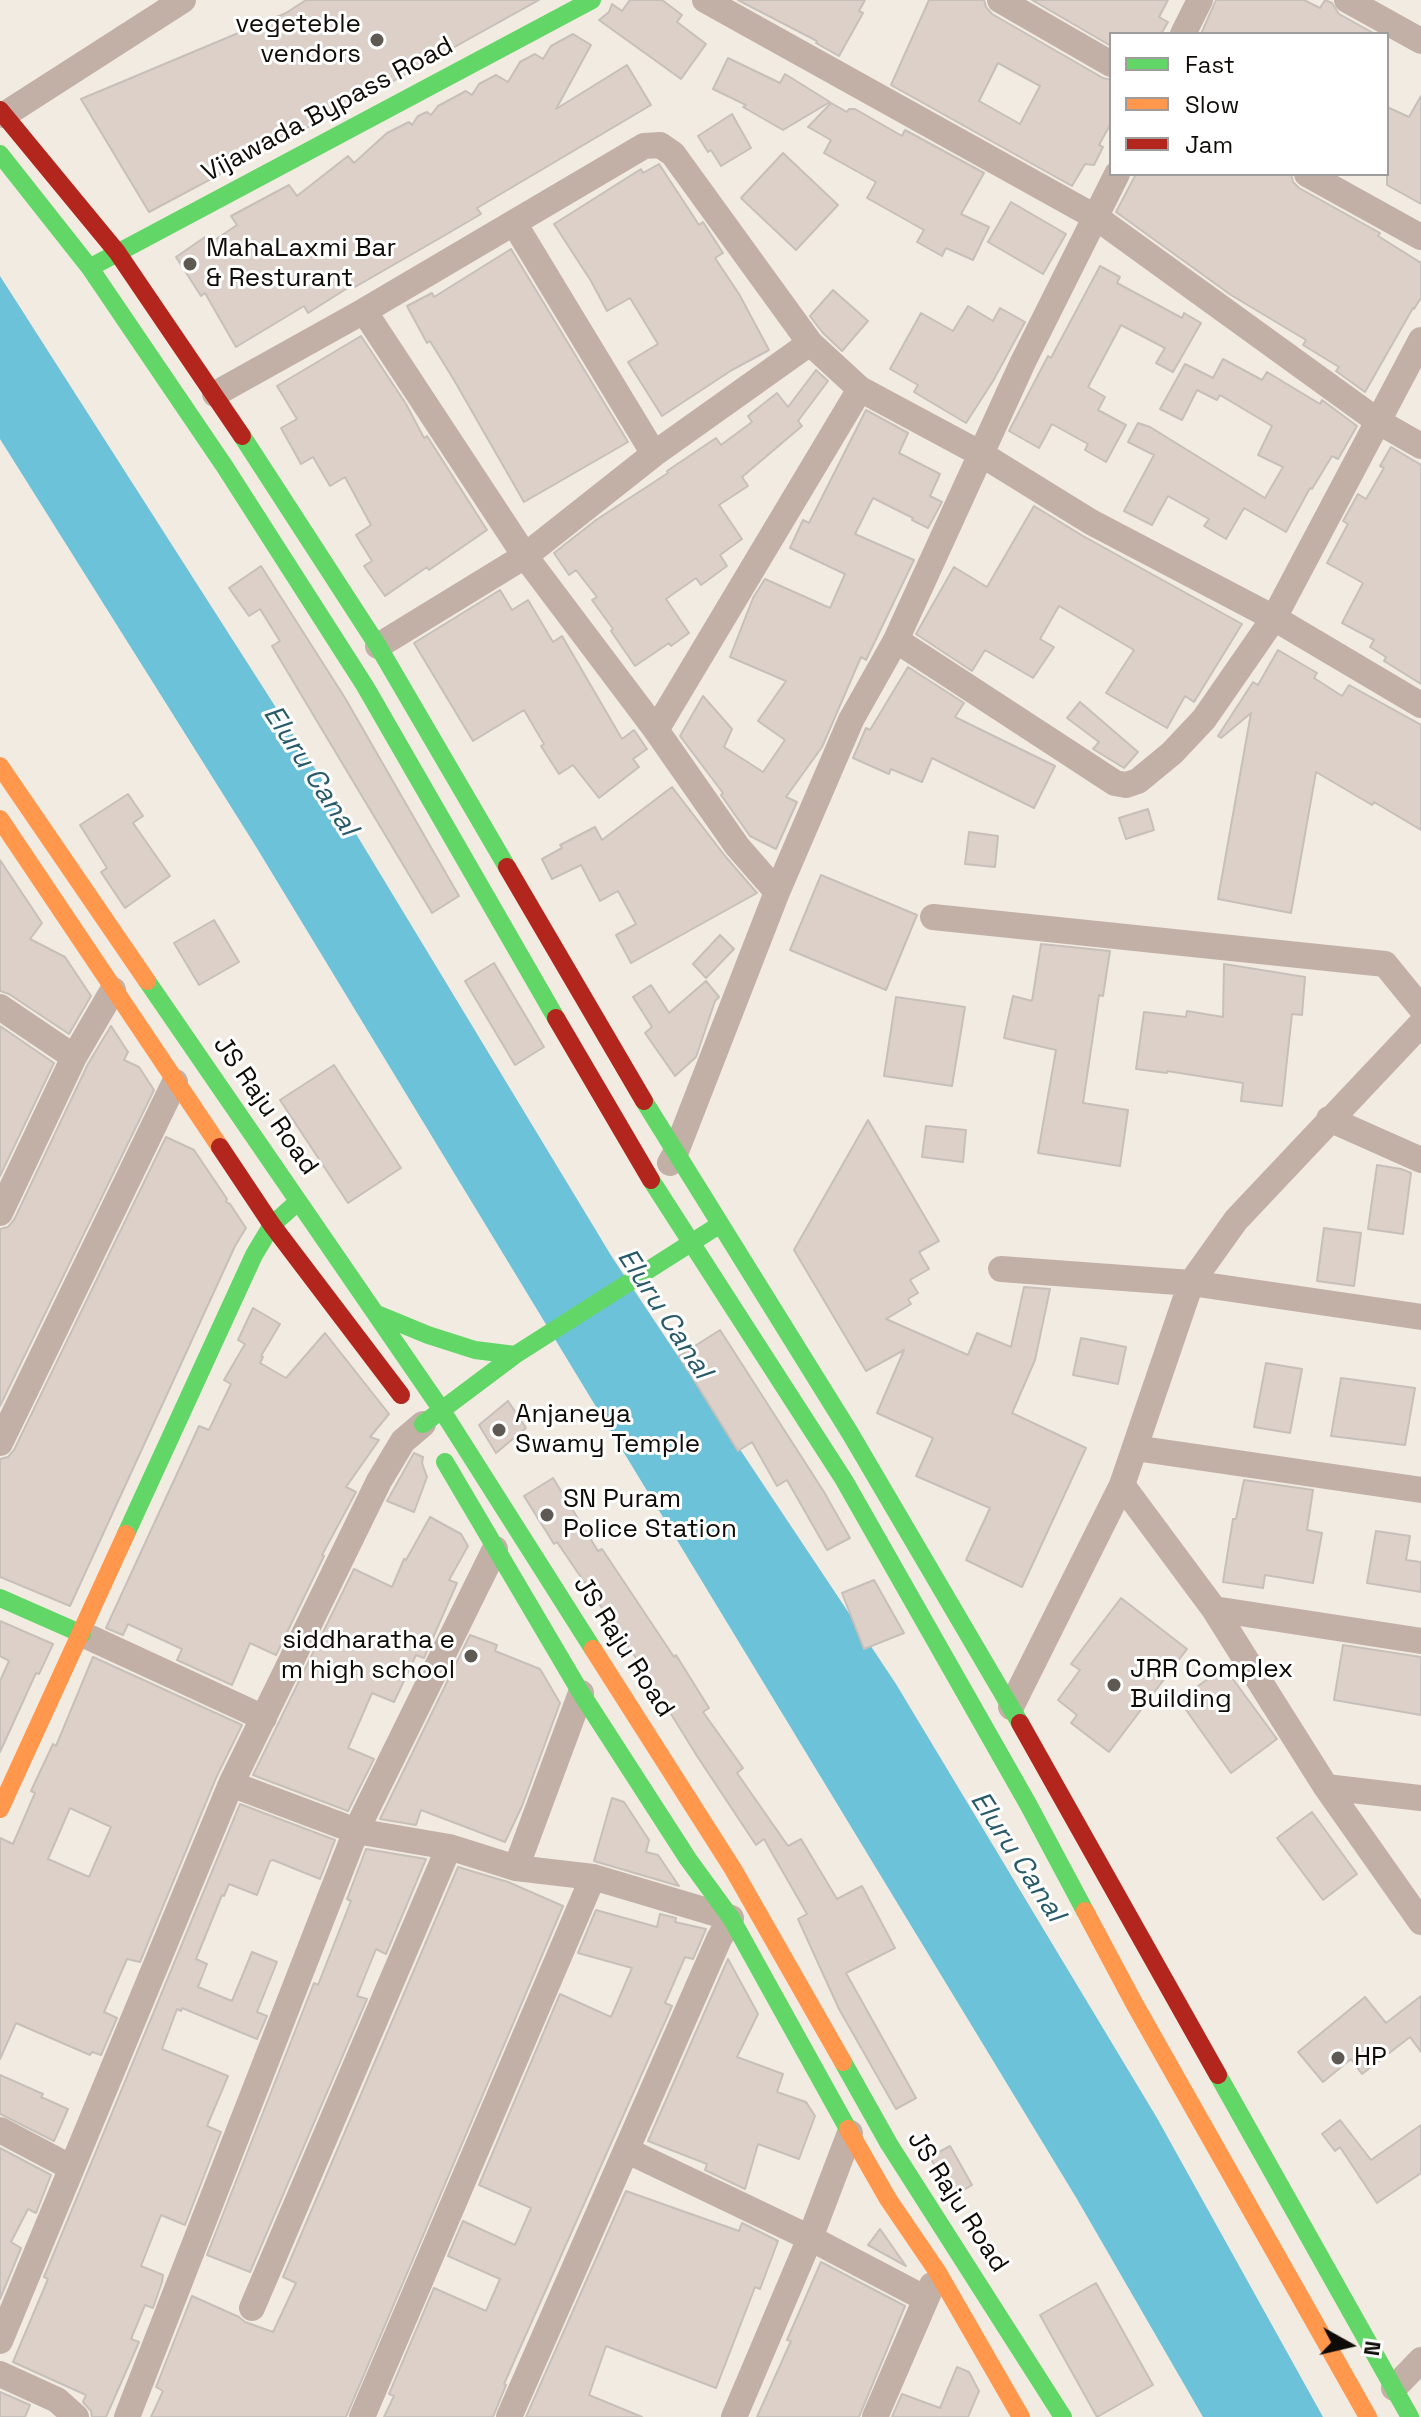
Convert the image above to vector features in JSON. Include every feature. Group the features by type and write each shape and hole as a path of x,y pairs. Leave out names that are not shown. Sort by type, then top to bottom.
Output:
{"main road":[{"name":"Vijawada Bypass Road","path":"90,268 592,0"},
{"path":"1,114 117,252 215,394 378,646 675,1154 850,1433 1011,1707 1410,2417"},
{"path":"0,154 90,268 225,467 365,686 538,990 655,1186 852,1493 1028,1804 1134,2003 1368,2417"},
{"name":"JS Raju Road","path":"0,766 377,1314 495,1549 581,1693 688,1859 731,1918 888,2199 937,2271 1021,2417"},
{"name":"JS Raju Road","path":"0,819 272,1225 433,1429 733,1869 889,2144 1063,2417"},
{"path":"0,1809 254,1255 272,1225 299,1201"},
{"path":"433,1429 515,1355 720,1224"},
{"path":"377,1314 475,1350 515,1355"},
{"path":"0,1598 82,1634"}],"street":[{"path":"1,114 183,0"},
{"path":"705,0 1097,218 1379,422 1421,446"},
{"path":"1000,0 1109,63"},
{"path":"1184,32 1200,0"},
{"path":"1347,0 1421,41"},
{"path":"215,394 364,311 644,146 660,145 673,154 810,343 860,389 981,454 1091,522 1274,618 1421,705"},
{"path":"655,1186 675,1154 777,892 851,720 896,640 1023,362 1116,176"},
{"path":"1311,176 1421,237"},
{"path":"514,223 654,454"},
{"path":"364,311 525,556 656,730 737,846 777,892"},
{"path":"896,640 1115,783 1126,785 1138,781 1172,753 1204,719 1274,618 1421,340"},
{"path":"378,646 525,556 654,454 810,343"},
{"path":"656,730 860,389"},
{"path":"933,917 1385,964 1421,1008"},
{"path":"0,1213 74,1057 113,990"},
{"path":"0,1007 74,1057"},
{"path":"1011,1707 1122,1485 1191,1283 1236,1220 1421,1024"},
{"path":"0,1443 175,1082"},
{"path":"1329,1119 1421,1160"},
{"path":"1001,1269 1191,1283 1421,1317"},
{"path":"0,2341 231,1784 379,1481 403,1441 433,1429"},
{"path":"1135,1448 1421,1490"},
{"path":"1122,1485 1214,1609 1326,1787 1421,1922"},
{"path":"127,2417 356,1831 495,1549"},
{"path":"1214,1609 1421,1641"},
{"path":"82,1634 264,1718"},
{"path":"516,1868 581,1693"},
{"path":"231,1784 356,1831 449,1847 516,1868 593,1877 731,1918 719,1939 509,2417"},
{"path":"1326,1787 1421,1798"},
{"path":"252,2308 449,1847"},
{"path":"362,2417 593,1877"},
{"path":"0,2130 70,2167"},
{"path":"734,2417 810,2238 850,2133"},
{"path":"628,2151 810,2238 926,2299"},
{"path":"875,2417 937,2271"},
{"path":"1394,2388 1421,2360"},
{"path":"0,2374 57,2400 76,2417"}],"water":[{"name":"Eluru Canal","path":"0,276 344,814 612,1257 896,1684 1157,2118 1323,2417 1203,2417 1077,2199 255,845 0,439"}],"building":[{"path":"306,0 539,0 149,212 81,99 286,13"},
{"path":"630,0 662,0 682,15 677,22 706,44 681,79 599,20 609,12 612,4 622,11"},
{"path":"738,0 865,0 859,11 863,13 839,56 817,41"},
{"path":"929,0 984,0 992,14 1109,80 1109,127 1099,145 1103,147 1094,165 1085,164 1072,186 891,85","holes":["998,63 1040,86 1020,124 979,101"]},
{"path":"1032,0 1168,0 1159,17 1168,22 1162,32 1109,32 1109,45"},
{"path":"1216,0 1304,0 1320,8 1325,0 1332,3 1339,14 1371,32 1202,32"},
{"path":"573,34 591,45 556,109 627,65 651,105 477,208 481,214 447,234 355,287 354,284 308,313 304,306 236,347 205,293 201,296 176,257 205,237 209,244 237,225 231,216 289,185 297,196 348,156 354,163 387,133 409,122 412,125 418,116 427,112 431,115 438,106 466,91 472,95 479,84 496,75 508,82 520,62 535,54 543,59 551,46"},
{"path":"728,58 780,83 785,74 830,102 783,130 743,107 746,105 713,89"},
{"path":"1421,96 1421,204 1387,185 1389,108 1409,117"},
{"path":"831,103 847,112 855,109 902,136 905,130 984,173 961,214 989,227 973,260 946,248 942,256 917,242 924,230 867,198 876,182 824,153 831,140 808,127"},
{"path":"732,114 751,148 721,166 698,136"},
{"path":"783,153 838,205 796,250 741,198"},
{"path":"659,164 699,225 703,222 723,253 715,258 739,294 769,350 732,370 662,416 628,362 658,344 630,298 607,311 554,224 641,169 643,173"},
{"path":"1135,176 1292,176 1299,188 1380,233 1378,236 1421,263 1421,298 1365,392 1336,371 1339,367 1303,345 1306,340 1231,295 1116,212"},
{"path":"1011,202 1066,234 1043,274 988,242"},
{"path":"511,249 628,442 524,502 454,380 430,341 427,343 407,306 432,293 434,297"},
{"path":"1100,266 1120,277 1117,283 1182,318 1184,313 1201,323 1173,372 1156,363 1165,348 1121,325 1088,387 1105,397 1098,410 1126,425 1106,462 1085,450 1088,444 1052,424 1039,448 1009,431"},
{"path":"833,290 868,321 842,351 810,316"},
{"path":"968,306 993,321 1000,308 1025,322 966,423 914,392 918,385 890,369 921,313 953,331"},
{"path":"361,336 406,404 424,438 427,436 487,530 385,596 364,566 372,561 356,535 371,525 345,477 330,486 313,457 301,464 281,428 297,419 277,386"},
{"path":"1223,359 1262,380 1267,372 1320,404 1322,400 1357,426 1338,459 1332,456 1310,488 1286,532 1244,508 1226,539 1204,526 1209,519 1168,496 1152,525 1124,511 1154,455 1128,442 1138,423 1150,427 1265,498 1283,467 1258,455 1272,426 1220,395 1217,400 1197,390 1182,420 1160,409 1185,364 1213,378"},
{"path":"816,370 828,381 798,421 802,426 742,477 748,486 719,505 742,539 720,555 727,566 701,585 696,578 666,599 689,633 635,666 592,600 597,597 576,570 569,575 554,553 596,520 716,438 721,445 752,422 748,416 777,393 788,407"},
{"path":"866,410 908,433 899,453 940,474 930,496 942,502 928,528 873,498 855,534 914,560 866,660 861,657 822,747 786,797 797,802 776,849 750,836 721,795 723,793 680,736 703,696 732,729 724,747 763,772 785,740 758,721 786,681 730,657 753,598 765,579 830,608 845,574 790,548 803,520 809,523"},
{"path":"1391,447 1421,465 1421,684 1384,661 1386,657 1370,647 1374,640 1342,623 1363,583 1327,563 1348,524 1343,521 1358,494 1366,499 1384,468 1380,466"},
{"path":"1034,506 1242,624 1194,702 1185,696 1167,728 1106,693 1134,650 1059,606 1040,639 1054,647 1033,678 985,650 972,671 916,634 954,567 987,587"},
{"path":"261,566 345,698 459,896 432,913 272,646 280,641 260,609 249,616 229,588"},
{"path":"500,590 512,610 528,600 553,642 562,636 622,739 634,730 647,749 633,759 639,767 599,798 573,765 559,774 524,710 473,741 414,643"},
{"path":"1278,650 1317,673 1314,678 1342,696 1349,685 1421,725 1421,830 1316,772 1291,913 1218,899 1251,713 1221,738 1218,736 1253,682 1258,685"},
{"path":"908,667 964,703 955,717 1055,766 1034,808 932,758 922,782 891,769 889,774 853,758 866,728 870,730"},
{"path":"1080,702 1138,752 1124,768 1093,749 1099,742 1067,718"},
{"path":"672,787 757,893 631,963 616,935 636,924 618,891 600,901 581,865 552,879 542,859 562,848 560,845 595,827 602,840"},
{"path":"128,794 143,816 133,823 170,876 125,908 101,872 107,868 80,825"},
{"path":"1148,809 1154,830 1126,839 1119,818"},
{"path":"969,832 998,836 995,867 965,864"},
{"path":"0,860 42,923 30,939 65,957 91,996 69,1034 0,991"},
{"path":"821,875 917,915 886,990 790,950"},
{"path":"214,920 239,962 199,985 174,943"},
{"path":"720,935 734,949 706,978 693,964"},
{"path":"1041,944 1110,951 1103,996 1099,995 1083,1103 1128,1110 1120,1166 1038,1153 1056,1050 1004,1038 1013,996 1032,1001"},
{"path":"494,963 544,1047 515,1065 465,981"},
{"path":"1224,964 1305,977 1302,1015 1292,1014 1282,1106 1241,1101 1243,1083 1136,1069 1144,1012 1186,1017 1187,1011 1223,1017"},
{"path":"706,981 719,997 696,1057 675,1076 645,1033 652,1027 633,997 651,985 669,1013"},
{"path":"896,997 965,1007 952,1086 884,1076"},
{"path":"0,1026 54,1063 0,1176"},
{"path":"111,1026 128,1052 124,1060 139,1067 154,1090 0,1406 0,1229 8,1227 14,1220 88,1064"},
{"path":"334,1065 401,1168 348,1203 280,1100"},
{"path":"868,1120 939,1241 919,1252 929,1269 910,1280 918,1293 908,1299 911,1304 886,1319 968,1355 977,1333 1011,1347 1024,1287 1050,1289 1035,1360 1012,1413 1086,1448 1022,1587 966,1560 990,1508 916,1476 933,1438 877,1413 904,1350 866,1371 794,1250"},
{"path":"926,1126 966,1130 963,1162 922,1157"},
{"path":"166,1137 194,1150 246,1228 70,1606 0,1577 0,1459 8,1457 14,1450"},
{"path":"1377,1165 1411,1173 1403,1234 1368,1229"},
{"path":"1324,1228 1361,1233 1354,1286 1317,1281"},
{"path":"253,1308 280,1324 260,1363 286,1378 325,1333 389,1414 370,1437 379,1440 346,1487 356,1492 322,1555 276,1655 250,1643 232,1685 177,1660 182,1649 128,1624 123,1635 106,1628 199,1426 209,1430 231,1384 224,1380 245,1344 238,1340"},
{"path":"720,1330 850,1538 827,1550 787,1480 777,1486 752,1442 738,1451 679,1356"},
{"path":"1081,1338 1126,1347 1118,1384 1073,1375"},
{"path":"1266,1363 1302,1369 1290,1433 1254,1427"},
{"path":"1341,1378 1415,1388 1405,1445 1331,1436"},
{"name":"Anjaneya Swamy Temple","path":"508,1401 526,1428 496,1453 479,1425"},
{"path":"414,1453 423,1457 427,1477 414,1512 387,1501"},
{"path":"553,1478 598,1551 602,1549 674,1657 676,1655 709,1708 703,1712 743,1768 737,1773 788,1846 801,1839 837,1899 862,1886 895,1948 846,1973 916,2098 896,2109 839,2009 798,1919 807,1914 764,1839 756,1845 642,1667 557,1542 554,1544 524,1496"},
{"path":"1244,1480 1313,1490 1307,1530 1322,1533 1313,1583 1265,1575 1263,1588 1223,1582 1233,1519 1236,1519"},
{"path":"430,1517 461,1534 468,1546 449,1580 457,1583 424,1658 416,1655 394,1702 372,1693 348,1748 374,1759 348,1811 253,1775 354,1569 392,1587 404,1559"},
{"path":"1376,1531 1410,1536 1406,1560 1421,1562 1421,1592 1367,1583"},
{"path":"874,1580 904,1633 864,1649 842,1593"},
{"name":"JRR Complex Building","path":"1121,1598 1187,1649 1109,1752 1071,1723 1077,1715 1058,1700 1080,1670 1071,1664"},
{"path":"0,1621 53,1644 39,1674 36,1673 0,1752 0,1681 9,1661 0,1656"},
{"path":"470,1635 497,1645 495,1651 540,1669 560,1703 522,1806 505,1842 421,1810 416,1825 380,1819"},
{"path":"1343,1645 1421,1657 1421,1715 1334,1700"},
{"path":"93,1657 242,1725 216,1778 140,1962 127,1959 104,2012 117,2018 101,2055 92,2052 90,2055 16,2023 0,2059 0,1838 13,1844 35,1793 31,1791 53,1744 56,1746","holes":["70,1808 111,1827 89,1877 48,1859"]},
{"path":"1224,1667 1277,1739 1231,1773 1179,1700"},
{"path":"612,1798 624,1802 649,1840 646,1852 658,1855 679,1886 594,1861"},
{"path":"240,1804 335,1840 320,1879 273,1860 257,1895 229,1884 222,1895 196,1959 207,1964 198,1987 232,2001 252,1952 277,1962 257,2012 267,2016 257,2039 182,2008 181,2011 177,2009 162,2049 228,2076 207,2126 221,2132 185,2225 161,2215 141,2266 163,2275 162,2282 153,2308 145,2305 131,2339 139,2342 106,2417 92,2417 83,2402 86,2395 13,2362 48,2279 44,2277"},
{"path":"1312,1812 1357,1874 1323,1900 1277,1838"},
{"path":"366,1849 426,1859 386,1954 376,1949 357,1996 367,1999 250,2272 207,2255 314,1983 318,1985 351,1901 347,1899"},
{"path":"458,1867 508,1882 563,1906 346,2417 151,2417 163,2391 156,2387 192,2296 273,2332 296,2283 283,2277"},
{"path":"596,1910 657,1927 660,1914 676,1918 675,1922 706,1929 693,1959 685,1957 665,2003 672,2006 504,2384 493,2417 384,2417 394,2396 389,2394 434,2288 486,2311 500,2279 448,2256 463,2221 515,2245 531,2208 479,2185 560,1994 611,2017 632,1968 578,1953"},
{"path":"728,1959 758,2014 737,2057 783,2074 777,2092 806,2102 815,2116 799,2159 758,2144 745,2189 705,2170 707,2164 648,2141"},
{"path":"1421,1996 1421,2052 1410,2037 1362,2074 1351,2059 1323,2082 1298,2052 1365,1997 1386,2023"},
{"path":"0,2075 68,2109 54,2141 0,2114"},
{"path":"1340,2120 1371,2160 1421,2125 1421,2173 1377,2203 1340,2147 1335,2151 1322,2134"},
{"path":"950,2146 972,2185 952,2197 930,2157"},
{"path":"0,2148 51,2175 36,2213 28,2209 11,2242 21,2248 0,2299"},
{"path":"626,2191 739,2231 742,2223 778,2241 760,2289 755,2287 716,2388 606,2346 589,2395 642,2417 526,2417"},
{"path":"880,2229 906,2266 868,2245"},
{"path":"821,2262 905,2306 859,2417 757,2417 791,2341 787,2340"},
{"path":"1096,2283 1153,2385 1097,2417 1040,2315"},
{"path":"957,2367 969,2372 979,2391 968,2417 892,2417 902,2394 940,2408"},
{"path":"0,2392 30,2405 25,2417 0,2417"}],"traffic: fast":[{"path":"91,267 592,0"},
{"path":"0,154 90,268 225,467 365,686 556,1018"},
{"path":"242,436 378,646 507,867"},
{"path":"147,981 441,1409 593,1649"},
{"path":"644,1101 850,1433 1020,1723"},
{"path":"651,1180 844,1480 1028,1804 1085,1911"},
{"path":"126,1534 254,1255 272,1225 292,1207"},
{"path":"423,1424 515,1355 716,1227"},
{"path":"377,1314 475,1350 515,1355"},
{"path":"445,1462 581,1693 688,1859 731,1918 848,2129"},
{"path":"0,1598 82,1634"},
{"path":"843,2062 889,2144 1063,2417"},
{"path":"1218,2075 1410,2417"}],"traffic: slow":[{"path":"0,766 147,981"},
{"path":"0,819 220,1147"},
{"path":"0,1809 126,1534"},
{"path":"593,1649 733,1869 843,2062"},
{"path":"1085,1911 1368,2417"},
{"path":"848,2129 888,2199 937,2271 1021,2417"}],"traffic: jam":[{"path":"0,110 117,252 242,436"},
{"path":"507,867 644,1101"},
{"path":"556,1018 651,1180"},
{"path":"220,1147 272,1225 401,1395"},
{"path":"1020,1723 1218,2075"}],"place":[{"name":"vegeteble vendors","path":"377,40"},
{"name":"MahaLaxmi Bar & Resturant","path":"190,264"},
{"name":"Anjaneya Swamy Temple","path":"499,1430"},
{"name":"SN Puram Police Station","path":"547,1515"},
{"name":"siddharatha e m high school","path":"471,1656"},
{"name":"JRR Complex Building","path":"1114,1685"},
{"name":"HP","path":"1338,2058"}]}
